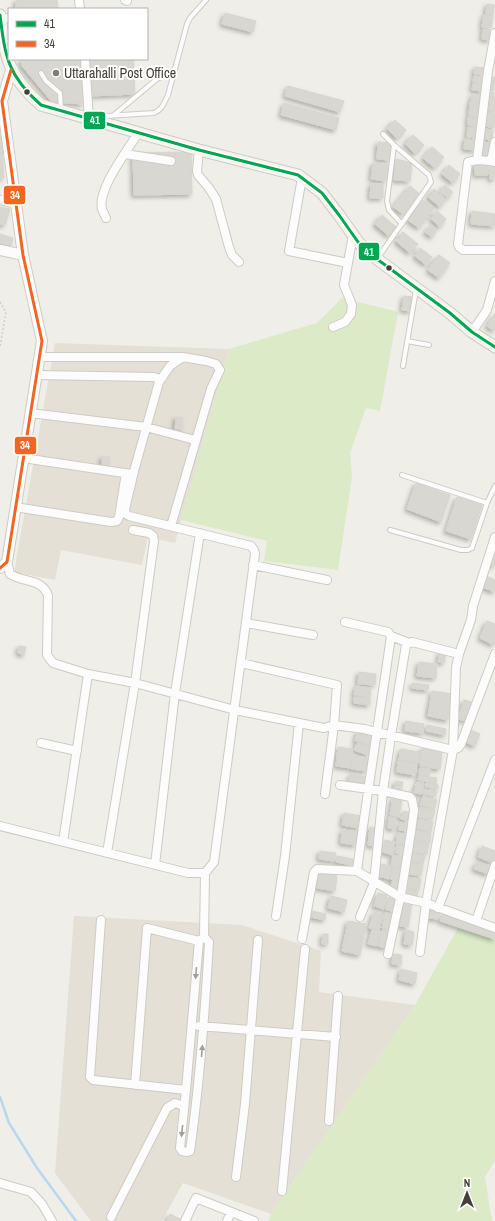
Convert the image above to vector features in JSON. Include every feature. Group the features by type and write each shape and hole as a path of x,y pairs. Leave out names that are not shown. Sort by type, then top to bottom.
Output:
{"main road":[{"path":"0,15 8,54"},
{"path":"9,60 11,70 27,93 41,105 199,150 298,175 322,193 358,242 377,259 417,288 472,332 495,347"}],"street":[{"path":"477,160 491,72 495,33"},
{"path":"85,60 89,119"},
{"path":"11,70 1,100 23,255 42,341 15,506 3,565 10,574 16,578 39,583 45,589 48,595 47,655 53,663 88,674 135,683 235,710 324,728 334,725 364,729 453,750 458,748 460,744 495,654"},
{"path":"106,218 102,209 102,197 107,183 138,133"},
{"path":"495,142 493,161 477,160 468,164 458,244 463,250 495,250"},
{"path":"199,150 198,175 216,198 229,247 232,255 239,262"},
{"path":"124,154 171,161"},
{"path":"302,178 289,251 348,263"},
{"path":"0,200 16,204"},
{"path":"333,328 345,322 351,314 352,305 344,285 353,235"},
{"path":"0,250 23,255"},
{"path":"472,332 486,310 495,281"},
{"path":"39,357 183,358 216,364 220,370 195,440 171,526"},
{"path":"15,506 111,522 117,521 129,474 146,427 159,382 170,366 183,358"},
{"path":"36,375 154,377 158,378 159,382"},
{"path":"30,413 146,427 195,440"},
{"path":"23,458 129,474"},
{"path":"129,474 125,510 126,514 129,516 251,546 254,550 235,710 214,862 206,873 201,939 180,1148 182,1151 190,1151 196,1110 204,1026 209,942 201,939 147,928 135,1085"},
{"path":"107,853 135,683 154,542 153,536 150,533 133,530"},
{"path":"155,865 175,693 200,533"},
{"path":"420,952 426,903 453,750 456,667 471,620 473,606 495,537"},
{"path":"253,565 328,580"},
{"path":"345,622 388,632 391,636 409,643 412,642 459,654"},
{"path":"246,623 313,635"},
{"path":"357,871 367,789 377,733 391,636"},
{"path":"360,917 374,883 383,791 391,736 406,645 409,643"},
{"path":"241,663 337,685 334,725 325,794"},
{"path":"63,842 88,674"},
{"path":"276,916 285,856 299,723"},
{"path":"41,743 76,751"},
{"path":"438,908 495,760"},
{"path":"340,785 383,791 410,797 412,799 414,810 400,897 388,954"},
{"path":"0,826 188,873 206,873"},
{"path":"476,922 495,865"},
{"path":"302,939 314,872 317,869 357,871 374,883 400,897 426,903 495,928"},
{"path":"102,920 90,1077 93,1080 186,1090"},
{"path":"236,1177 245,1104 258,940"},
{"path":"282,1191 305,949"},
{"path":"329,1121 338,996"},
{"path":"192,1025 336,1037"},
{"path":"111,1217 167,1108 175,1103 184,1106"},
{"path":"0,1183 31,1192 42,1204 52,1221"},
{"path":"185,1221 196,1198 254,1221"},
{"path":"227,1221 232,1212"}],"lane":[{"path":"101,122 106,116 154,113 159,111 168,95 186,24 206,0"},
{"path":"114,115 157,79 174,71"},
{"path":"41,72 46,81 60,93 61,111"},
{"path":"377,259 431,182 429,175 383,134"},
{"path":"394,145 387,201 389,210 402,224"},
{"path":"403,366 417,288"},
{"path":"407,341 429,345"},
{"path":"402,475 487,503"},
{"path":"390,530 461,550 468,550 472,548 487,503 495,486"}],"path":[{"path":"0,302 6,312 0,346"}],"shaded area":[{"path":"55,343 229,349 175,543 148,537 142,565 61,550 55,580 14,572"},
{"path":"74,916 242,925 321,951 319,992 415,1005 271,1214 183,1183 162,1221 91,1221 55,1173"}],"green space":[{"path":"342,298 398,312 380,411 366,408 350,453 352,477 338,570 264,561 267,541 181,520 229,349 317,323"},
{"path":"458,928 495,940 495,1160 485,1177 492,1221 268,1221 271,1214 415,1005"}],"building":[{"path":"16,0 57,0 58,8 16,8"},
{"path":"487,4 494,5 493,15 486,14"},
{"path":"225,13 256,21 253,32 222,24"},
{"path":"484,15 493,16 491,28 482,27"},
{"path":"483,29 491,30 490,40 482,39"},
{"path":"21,60 82,60 84,104 52,102 22,66"},
{"path":"87,60 133,60 135,94 89,96"},
{"path":"475,67 485,68 484,75 474,74"},
{"path":"474,76 484,77 484,83 473,82"},
{"path":"491,77 495,77 495,88 490,88"},
{"path":"473,83 484,84 483,91 472,90"},
{"path":"288,86 344,101 340,112 285,96"},
{"path":"490,92 495,93 495,102 489,101"},
{"path":"472,95 483,96 482,103 471,102"},
{"path":"470,102 481,104 480,117 469,116"},
{"path":"488,102 495,104 495,112 487,110"},
{"path":"284,103 339,118 336,130 281,115"},
{"path":"487,112 495,113 494,128 485,126"},
{"path":"0,113 4,178 0,178"},
{"path":"468,117 480,119 479,127 468,125"},
{"path":"395,120 406,130 397,139 387,128"},
{"path":"468,127 478,128 477,138 467,137"},
{"path":"485,129 493,130 492,140 483,139"},
{"path":"413,135 424,145 415,154 405,143"},
{"path":"465,139 477,140 476,150 464,149"},
{"path":"378,142 391,143 390,160 377,159"},
{"path":"482,142 491,143 489,157 480,155"},
{"path":"432,147 444,157 435,168 423,158"},
{"path":"191,152 192,194 134,195 133,153"},
{"path":"396,159 412,163 410,181 394,180"},
{"path":"488,162 488,175 475,175 475,163"},
{"path":"373,163 388,165 386,181 371,179"},
{"path":"449,165 460,174 453,183 442,174"},
{"path":"490,165 495,166 495,179 490,179"},
{"path":"371,184 383,184 383,198 370,198"},
{"path":"445,185 453,192 448,198 440,192"},
{"path":"410,186 420,194 403,214 393,207"},
{"path":"434,189 446,199 440,207 428,197"},
{"path":"423,200 434,208 419,228 408,220"},
{"path":"0,207 10,209 5,225 0,224"},
{"path":"437,211 446,219 440,227 431,219"},
{"path":"472,211 495,214 495,226 471,224"},
{"path":"382,215 396,227 389,236 375,224"},
{"path":"431,225 437,230 432,237 425,232"},
{"path":"403,232 418,244 410,253 396,241"},
{"path":"0,234 13,238 11,246 0,243"},
{"path":"420,248 432,257 426,265 415,256"},
{"path":"439,255 450,263 439,278 428,270"},
{"path":"404,296 412,297 411,311 402,310"},
{"path":"495,313 495,331 487,326"},
{"path":"176,417 183,418 182,429 175,429"},
{"path":"102,457 109,457 109,468 102,467"},
{"path":"416,483 450,495 441,522 407,509"},
{"path":"457,497 482,505 471,539 446,531"},
{"path":"495,554 495,566 490,564"},
{"path":"486,576 495,580 495,592 482,587"},
{"path":"487,621 495,624 494,645 480,638"},
{"path":"19,646 26,647 24,655 18,653"},
{"path":"440,652 446,653 444,663 438,662"},
{"path":"419,662 437,664 436,678 417,676"},
{"path":"359,672 376,674 375,685 358,684"},
{"path":"413,683 429,685 428,690 412,688"},
{"path":"356,686 371,688 370,698 354,695"},
{"path":"432,691 453,694 448,720 428,716"},
{"path":"354,697 370,699 370,705 354,703"},
{"path":"464,700 472,702 467,721 458,719"},
{"path":"406,721 424,724 423,733 405,731"},
{"path":"427,725 446,729 445,735 426,731"},
{"path":"468,729 480,734 475,746 463,741"},
{"path":"358,731 374,736 372,746 355,741"},
{"path":"357,743 371,747 368,755 354,750"},
{"path":"338,747 352,749 350,768 336,766"},
{"path":"422,748 442,751 440,769 420,766"},
{"path":"401,749 420,752 419,763 399,760"},
{"path":"353,756 368,758 367,771 351,769"},
{"path":"398,761 417,764 415,775 397,772"},
{"path":"420,768 430,769 429,776 419,774"},
{"path":"351,774 367,777 366,785 349,781"},
{"path":"419,775 437,778 436,784 418,780"},
{"path":"396,781 403,782 401,791 394,789"},
{"path":"417,782 424,783 422,794 414,793"},
{"path":"426,783 438,785 438,789 425,787"},
{"path":"424,789 437,791 435,797 423,794"},
{"path":"423,796 437,800 434,809 420,805"},
{"path":"393,797 402,799 399,817 390,815"},
{"path":"420,807 435,810 432,820 418,817"},
{"path":"404,811 410,813 407,821 400,818"},
{"path":"344,813 361,816 359,828 342,825"},
{"path":"389,817 396,818 395,829 388,828"},
{"path":"419,819 433,822 431,832 417,828"},
{"path":"400,823 408,824 408,831 399,830"},
{"path":"370,827 378,828 376,846 368,845"},
{"path":"342,830 358,832 356,845 341,843"},
{"path":"417,830 431,833 430,843 415,840"},
{"path":"398,833 409,835 407,845 396,843"},
{"path":"385,840 395,842 393,855 382,852"},
{"path":"414,841 429,844 427,854 412,852"},
{"path":"397,844 405,847 403,855 395,853"},
{"path":"482,846 495,851 493,863 478,857"},
{"path":"320,851 336,853 334,861 319,859"},
{"path":"413,853 425,856 423,864 411,861"},
{"path":"393,855 404,857 402,868 391,866"},
{"path":"337,856 353,859 352,865 336,862"},
{"path":"477,862 491,867 488,874 474,869"},
{"path":"411,863 423,865 421,876 408,874"},
{"path":"381,864 392,866 389,879 378,876"},
{"path":"393,867 403,869 400,881 390,879"},
{"path":"319,873 337,876 335,891 317,888"},
{"path":"407,877 421,879 419,890 406,888"},
{"path":"393,880 399,882 396,892 389,890"},
{"path":"405,889 418,891 417,897 404,895"},
{"path":"378,893 387,895 384,909 374,906"},
{"path":"331,896 347,900 344,912 328,908"},
{"path":"388,897 396,899 394,911 386,910"},
{"path":"404,900 412,902 408,927 400,926"},
{"path":"428,910 440,911 439,919 427,918"},
{"path":"311,911 326,914 325,920 310,917"},
{"path":"374,912 383,915 379,930 369,928"},
{"path":"385,913 393,914 390,930 382,928"},
{"path":"443,913 495,931 495,939 440,921"},
{"path":"348,921 366,924 360,955 342,951"},
{"path":"372,929 380,931 377,946 368,944"},
{"path":"382,930 391,932 387,948 378,946"},
{"path":"406,930 414,932 412,945 404,944"},
{"path":"323,934 328,934 328,944 322,944"},
{"path":"393,954 402,955 401,965 392,964"},
{"path":"401,969 417,973 415,984 399,980"},
{"path":"170,1214 182,1220 167,1221"}],"waterway":[{"path":"0,1097 9,1123 37,1168 76,1221"}],"transit line":[{"name":"41","path":"0,15 8,60"},
{"name":"41","path":"8,60 21,85 41,105 199,150 298,175 322,193 358,242 377,259 450,313 472,332 495,347"},
{"name":"34","path":"0,568 7,562 42,341 23,255 2,101 11,70"}],"place":[{"name":"Uttarahalli Post Office","path":"56,73"}]}
